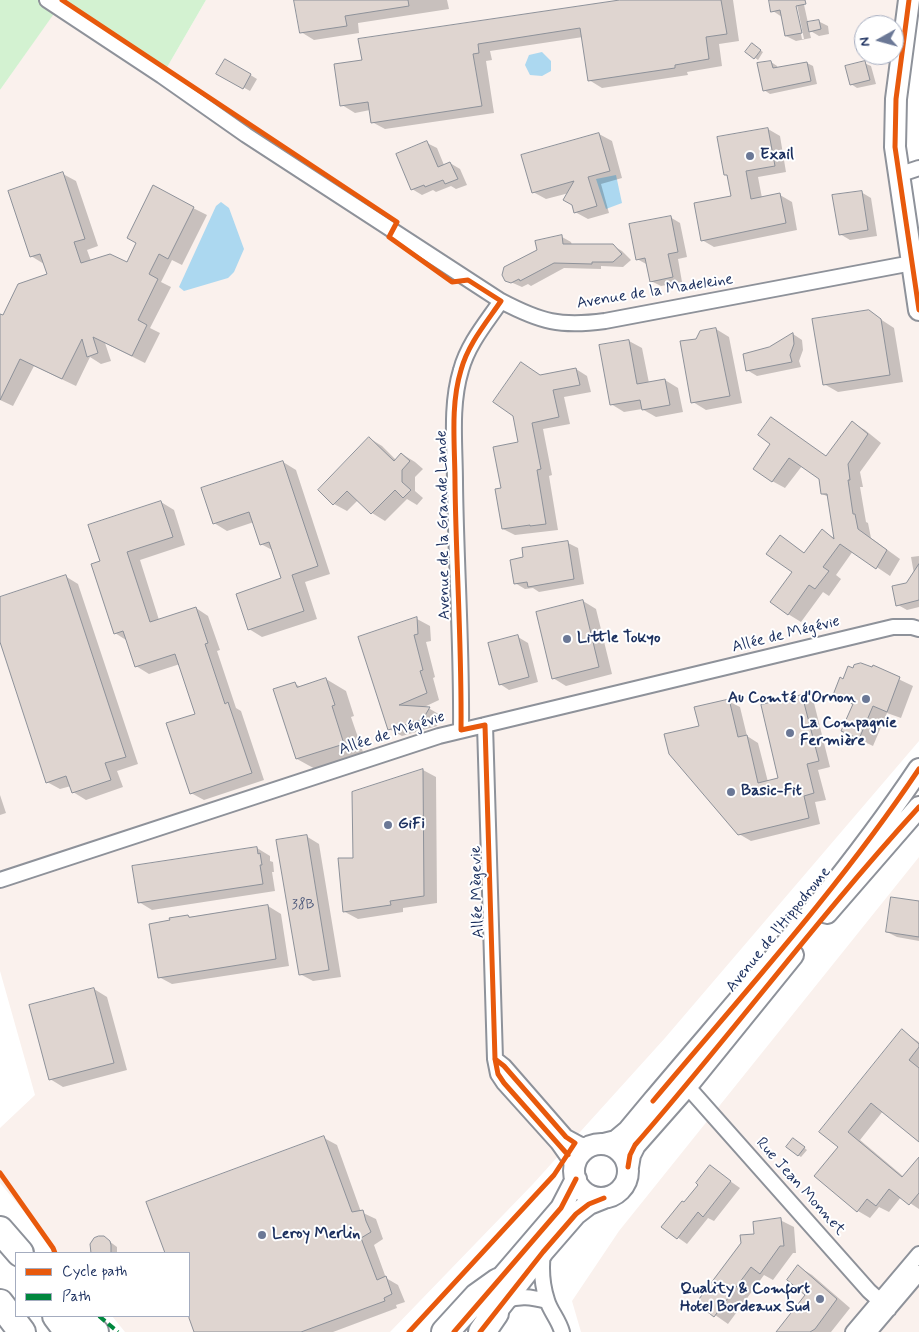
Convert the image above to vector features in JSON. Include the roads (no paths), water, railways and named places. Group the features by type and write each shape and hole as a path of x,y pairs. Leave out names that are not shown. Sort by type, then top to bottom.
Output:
{"highway":[{"path":"0,1230 19,1252"},
{"path":"0,1244 15,1264"},
{"path":"445,1332 477,1297 492,1312"},
{"path":"0,1303 22,1332"},
{"path":"57,1317 68,1332"},
{"path":"80,1317 95,1332"}],"main road":[{"path":"909,0 895,113 895,147 919,310"},
{"name":"Avenue de l'Hippodrome","path":"596,1145 616,1141 628,1131 653,1102 822,900 896,803 919,769"},
{"name":"Avenue de l'Hippodrome","path":"628,1167 630,1155 635,1145 687,1086 830,910 919,807"},
{"path":"454,1332 492,1312 581,1209 618,1192 623,1187 628,1167 620,1151 612,1146 596,1145 578,1157 576,1173 562,1208 492,1312"},
{"path":"576,1173 580,1187 595,1197 604,1198"}],"street":[{"name":"Avenue de la Madeleine","path":"46,0 162,76 246,135 501,301 526,314 542,319 559,323 587,324 605,322 912,263"},
{"path":"898,175 919,168"},
{"name":"Avenue de la Grande Lande","path":"461,730 455,506 455,407 461,369 467,354 476,336 501,301"},
{"name":"Allée de Mégévie","path":"0,880 461,730 893,627 919,628"},
{"name":"Allée Mègevie","path":"485,725 495,1059 498,1074 558,1143 576,1173"},
{"path":"495,1059 504,1066 566,1137 578,1144 596,1145"},
{"name":"Rue Jean Monnet","path":"687,1086 884,1305"},
{"path":"543,1252 542,1266 547,1301 560,1324 562,1332"},
{"path":"870,1332 884,1305 919,1254"},
{"path":"853,1332 919,1274"},
{"path":"492,1312 516,1297 527,1296 547,1301"}],"water":[{"path":"542,52 551,61 551,71 542,76 530,75 525,65 529,55"},
{"path":"616,175 622,203 606,209 596,179"},
{"path":"221,202 229,208 244,249 234,272 228,278 184,291 179,287 216,206"}],"place":[{"name":"Exail","path":"750,156"},
{"name":"Little Tokyo","path":"567,639"},
{"name":"Au Comté d'Ornon","path":"866,699"},
{"name":"La Compagnie Fermière","path":"790,733"},
{"name":"Basic-Fit","path":"731,792"},
{"name":"GiFi","path":"388,825"},
{"name":"Leroy Merlin","path":"262,1235"},
{"name":"Quality & Comfort Hotel Bordeaux Sud","path":"820,1299"}]}
